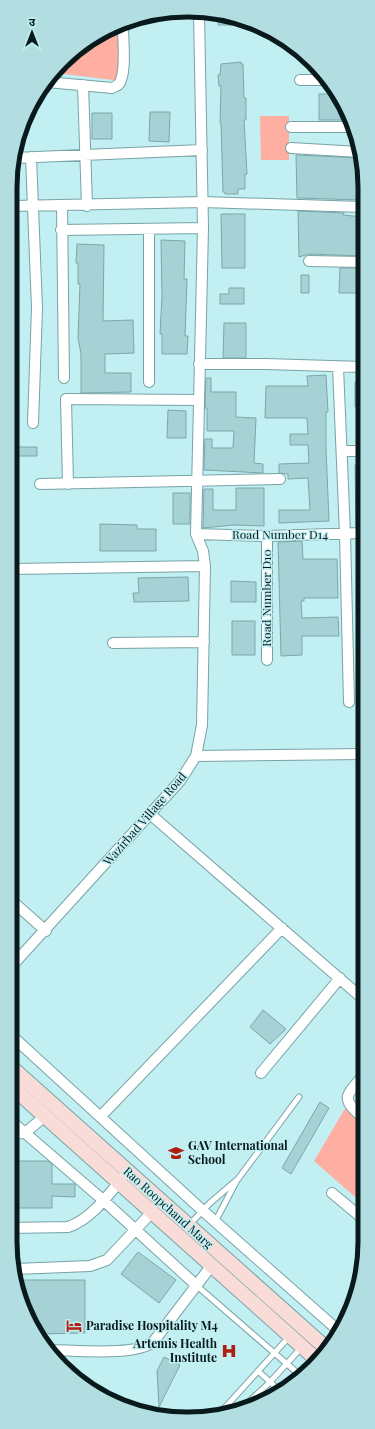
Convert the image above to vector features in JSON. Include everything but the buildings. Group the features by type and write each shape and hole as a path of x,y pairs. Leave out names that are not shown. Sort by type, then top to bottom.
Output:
{"main road":[{"name":"Rao Roopchand Marg","path":"17,1074 123,1177 153,1211 313,1357"},
{"name":"Rao Roopchand Marg","path":"17,1091 123,1177 188,1226 323,1345"}],"street":[{"path":"199,17 203,228 196,481 196,534 203,551 205,566 202,725 196,756 358,754"},
{"path":"53,83 112,88 119,85 122,80 123,70 123,30"},
{"path":"300,80 320,80"},
{"path":"83,85 84,155 87,206"},
{"path":"291,127 347,127"},
{"path":"291,148 354,152"},
{"path":"19,158 202,150"},
{"path":"31,157 37,308 33,423"},
{"path":"17,206 87,206 203,202 358,207"},
{"path":"62,206 61,230 64,378"},
{"path":"61,230 203,228"},
{"path":"149,229 149,382"},
{"path":"309,261 358,262"},
{"path":"199,364 266,364 358,367"},
{"path":"338,367 345,534 349,702"},
{"path":"68,484 66,399 198,400"},
{"path":"342,451 358,451"},
{"path":"40,484 280,478"},
{"name":"Road Number D14","path":"196,534 267,536 358,533"},
{"name":"Road Number D10","path":"267,536 267,660"},
{"path":"17,569 205,566"},
{"path":"113,643 204,642"},
{"name":"Wazirbad Village Road","path":"17,961 46,931 180,781 196,756"},
{"path":"150,814 358,994"},
{"path":"17,905 46,931"},
{"path":"100,1117 282,928"},
{"path":"261,1072 340,978"},
{"path":"17,1041 215,1222 335,1327"},
{"path":"358,1082 348,1094 347,1099 348,1105 358,1114"},
{"path":"17,1134 25,1133 46,1116"},
{"path":"17,1126 103,1200 196,1285"},
{"path":"17,1228 68,1227 75,1225 81,1222 103,1200 123,1177"},
{"path":"332,1193 358,1215"},
{"path":"19,1269 90,1266 100,1264 107,1260 153,1211"},
{"path":"56,1350 124,1351 143,1349 154,1341 212,1265"}],"lane":[{"path":"215,1222 238,1179 299,1097"},
{"path":"188,1226 238,1179"},
{"path":"196,1285 297,1372"},
{"path":"224,1408 290,1336"},
{"path":"251,1400 270,1382 302,1347"},
{"path":"258,1371 276,1387"}],"shaded area":[{"path":"120,31 121,81 60,74 84,52 102,40"},
{"path":"260,116 289,116 289,160 261,160"},
{"path":"346,1107 358,1118 358,1200 314,1161"}],"place":[{"name":"GAV International School","path":"176,1153"},
{"name":"Paradise Hospitality M4","path":"74,1326"},
{"name":"Artemis Health Institute","path":"229,1351"}]}
